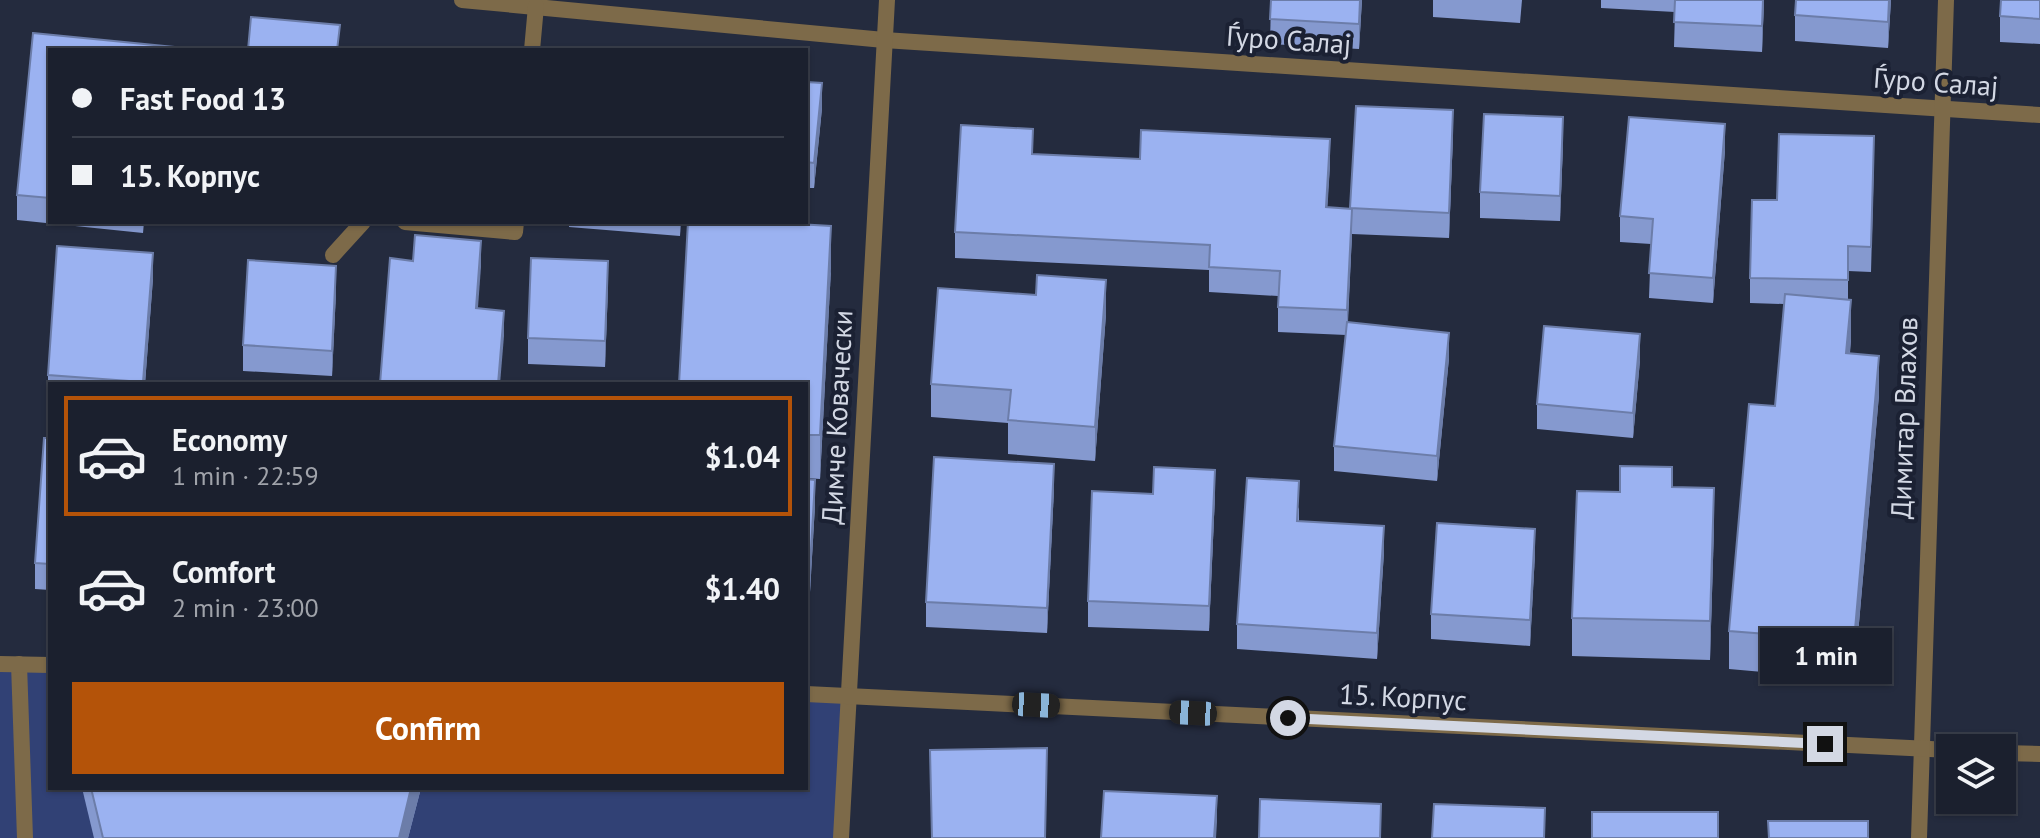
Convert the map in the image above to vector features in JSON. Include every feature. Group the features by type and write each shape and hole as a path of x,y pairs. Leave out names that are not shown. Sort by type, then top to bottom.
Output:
{"street":[{"name":"Ѓуро Салај","path":"462,0 884,40 2040,115"},
{"name":"Димче Ковачески","path":"841,838 846,696 887,0"},
{"name":"Димитар Влахов","path":"1919,838 1946,0"},
{"path":"532,48 536,6"},
{"path":"333,255 361,224"},
{"path":"427,224 515,232 516,224"},
{"path":"0,664 48,665"},
{"path":"19,664 25,838"},
{"name":"15. Корпус","path":"808,694 1936,750"},
{"path":"2016,753 2040,754"}],"shaded area":[{"path":"0,664 48,665 48,790 808,790 808,694 846,696 841,838 0,838"}],"building":[{"path":"1271,0 1360,0 1359,24 1270,19"},
{"path":"1675,0 1763,0 1762,26 1674,22"},
{"path":"1796,0 1889,0 1888,22 1795,15"},
{"path":"2001,0 2040,0 2040,19 2000,16"},
{"path":"251,17 340,25 337,48 248,48"},
{"path":"33,33 184,48 48,48 48,198 17,195"},
{"path":"808,82 822,83 814,163 808,162"},
{"path":"1356,106 1453,110 1449,213 1350,208"},
{"path":"1484,114 1563,117 1560,196 1480,192"},
{"path":"1629,117 1725,124 1713,278 1649,273 1653,219 1620,216"},
{"path":"961,125 1033,129 1032,154 1140,159 1141,130 1330,139 1326,207 1352,209 1347,310 1278,307 1280,271 1209,267 1210,245 955,232"},
{"path":"1779,134 1874,136 1871,247 1848,246 1848,280 1750,278 1752,200 1777,200"},
{"path":"688,224 831,226 820,435 808,435 808,382 679,382"},
{"path":"415,235 481,241 476,308 504,311 498,382 380,382 390,258 413,261"},
{"path":"57,246 153,253 143,382 48,375"},
{"path":"531,258 608,261 605,341 528,338"},
{"path":"248,260 336,266 332,351 243,345"},
{"path":"1037,275 1106,280 1095,427 1008,420 1011,390 931,384 938,288 1036,295"},
{"path":"1785,294 1851,300 1846,353 1879,356 1854,641 1729,631 1749,404 1775,406"},
{"path":"1347,322 1449,333 1437,456 1334,446"},
{"path":"1544,326 1640,334 1633,413 1537,404"},
{"path":"44,438 48,438 48,564 35,563"},
{"path":"934,457 1054,464 1047,608 926,602"},
{"path":"1620,466 1672,467 1672,487 1714,488 1710,621 1572,618 1577,491 1620,492"},
{"path":"1154,467 1215,470 1209,606 1088,601 1092,491 1153,494"},
{"path":"1247,478 1299,481 1297,521 1384,526 1377,633 1237,624"},
{"path":"808,479 815,480 808,602"},
{"path":"1437,523 1535,529 1530,620 1431,614"},
{"path":"1047,748 1045,838 932,838 930,750"},
{"path":"91,790 411,790 399,838 103,838"},
{"path":"1104,791 1217,796 1214,838 1101,838"},
{"path":"1260,799 1381,804 1380,838 1259,838"},
{"path":"1434,804 1545,808 1544,838 1432,838"},
{"path":"1592,812 1718,812 1718,838 1592,838"},
{"path":"1768,821 1868,821 1868,838 1769,838"}],"route":[{"path":"1288,718 1825,744"}]}
